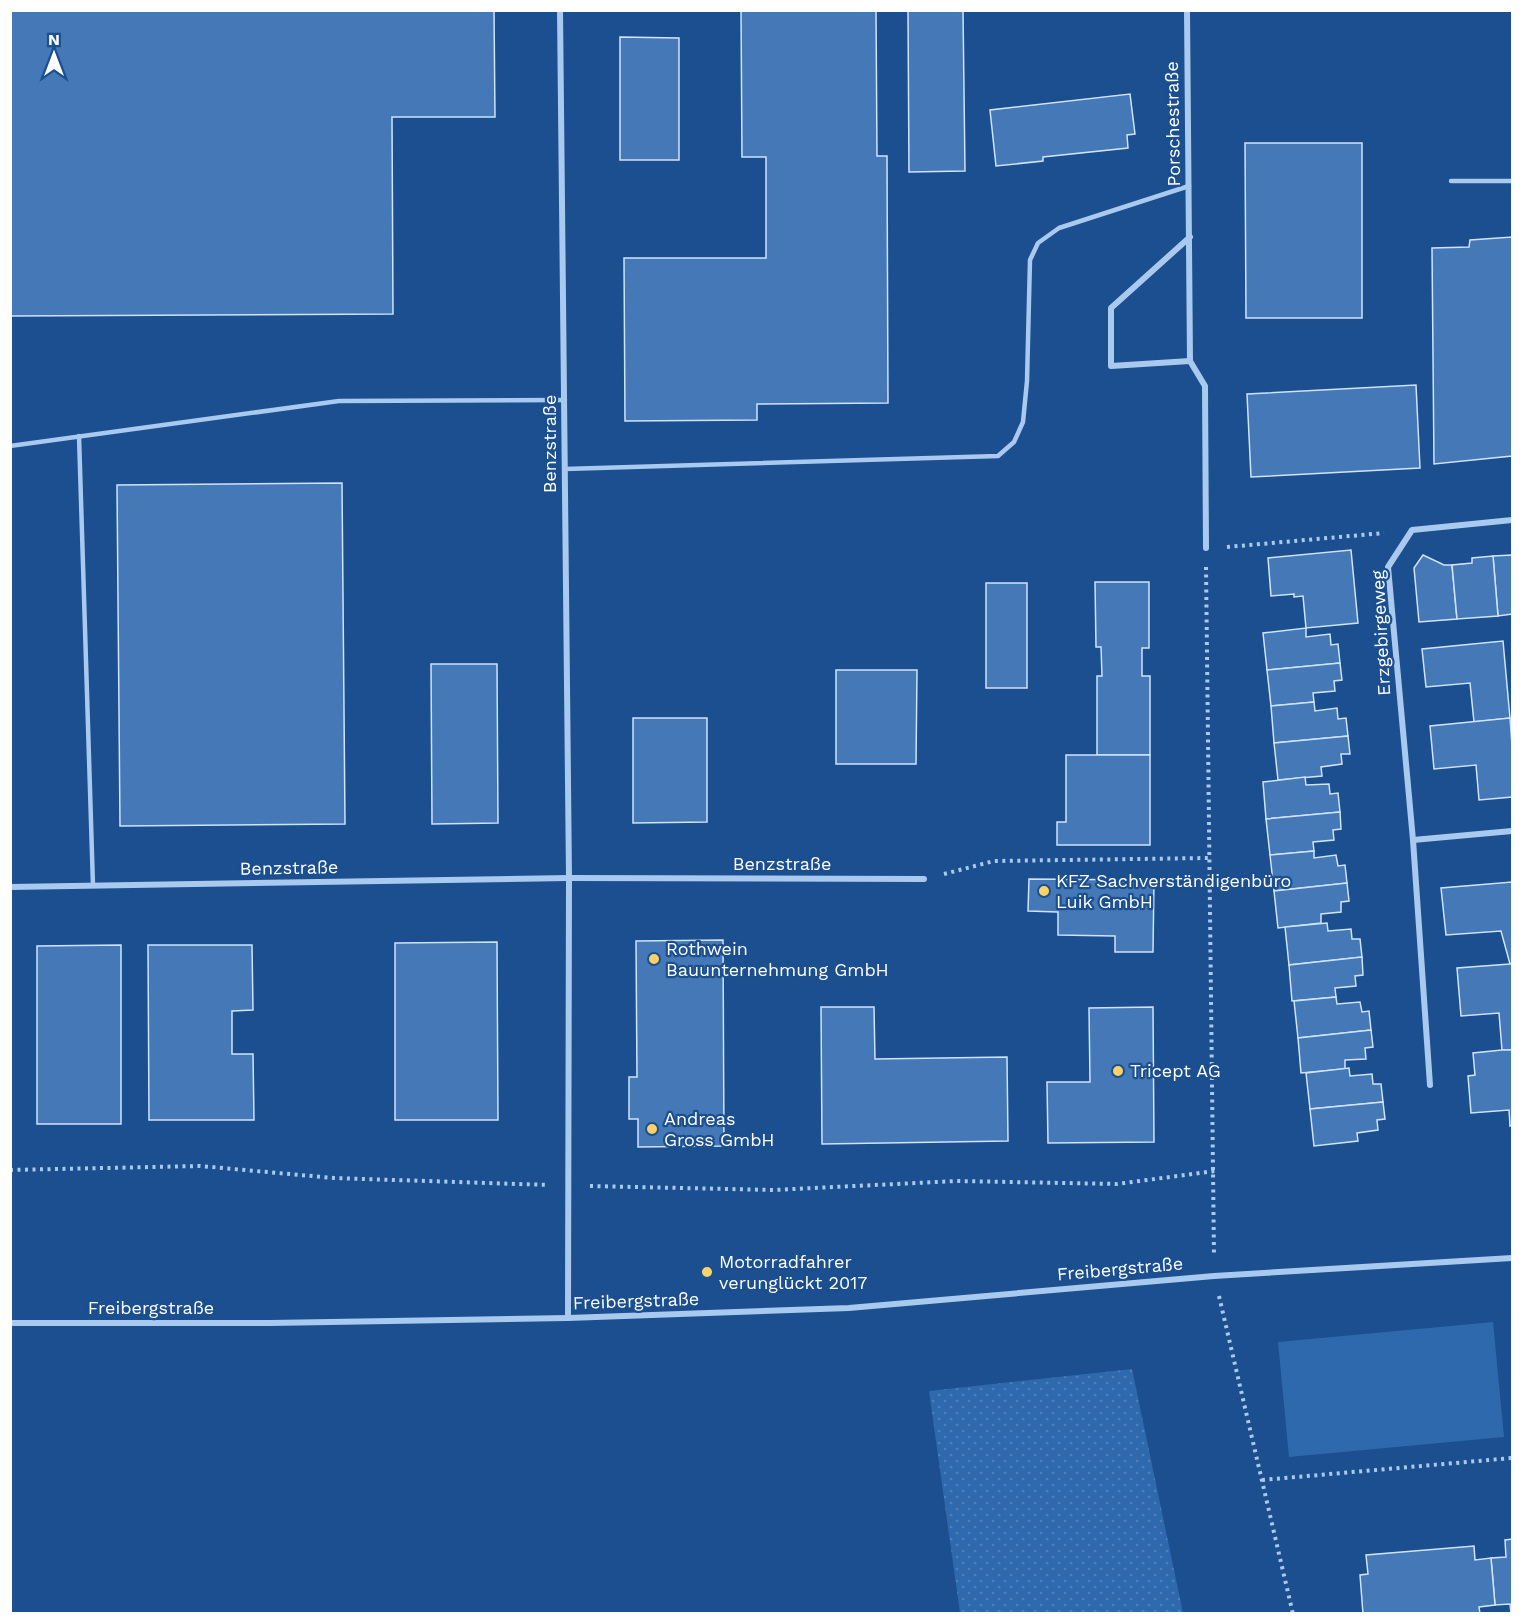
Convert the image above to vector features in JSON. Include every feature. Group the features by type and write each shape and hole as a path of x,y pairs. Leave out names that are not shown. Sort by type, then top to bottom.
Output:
{"street":[{"name":"Benzstraße","path":"560,10 569,878 568,1318"},
{"name":"Porschestraße","path":"1187,10 1191,361 1205,386 1206,548"},
{"path":"1190,237 1111,308 1111,366 1191,361"},
{"path":"1412,530 1512,520"},
{"name":"Erzgebirgeweg","path":"1412,530 1389,567 1413,840 1431,1085"},
{"path":"1413,840 1512,831"},
{"name":"Benzstraße","path":"10,887 569,878 924,879"},
{"name":"Freibergstraße","path":"10,1323 270,1323 568,1318 849,1308 1214,1276 1512,1258"}],"lane":[{"path":"1450,181 1512,181"},
{"path":"565,468 998,456 1014,442 1023,422 1027,381 1030,260 1038,243 1059,228 1189,186"},
{"path":"10,446 339,401 565,400"},
{"path":"80,436 93,886"}],"path":[{"path":"1293,1614 1214,1276 1215,1171 1206,548 1412,530"},
{"path":"924,879 994,861 1209,858"},
{"path":"10,1170 200,1166 334,1178 773,1190 957,1180 1117,1184 1215,1171"},
{"path":"1262,1480 1512,1458"}],"shaded area":[{"path":"1493,1322 1504,1437 1289,1457 1278,1342"},
{"path":"1132,1369 1183,1613 960,1613 929,1391"}],"building":[{"path":"10,10 494,10 495,117 392,117 393,314 10,316"},
{"path":"741,10 876,10 877,156 887,156 888,403 757,404 757,420 625,421 624,258 766,258 766,157 742,157"},
{"path":"908,10 963,10 965,171 909,172"},
{"path":"620,37 679,38 679,160 620,160"},
{"path":"1130,94 1135,134 1127,135 1128,148 1043,157 1043,161 996,166 990,110"},
{"path":"1245,143 1362,143 1362,318 1246,318"},
{"path":"1512,237 1512,456 1434,464 1432,248 1469,247 1470,240"},
{"path":"1416,385 1420,468 1251,477 1247,394"},
{"path":"342,483 345,824 120,826 117,485"},
{"path":"1351,550 1358,623 1306,628 1303,596 1294,597 1294,594 1271,596 1268,558"},
{"path":"1423,555 1444,565 1452,565 1457,619 1419,622 1414,568"},
{"path":"1512,555 1512,614 1498,616 1493,556"},
{"path":"1493,556 1498,616 1457,619 1452,565 1472,563 1472,558"},
{"path":"1095,582 1149,582 1149,648 1142,648 1142,676 1150,676 1150,755 1097,755 1097,676 1102,676 1101,647 1096,647"},
{"path":"986,583 1027,583 1027,688 986,688"},
{"path":"1306,628 1306,637 1330,634 1331,645 1338,644 1340,663 1267,670 1263,633"},
{"path":"1503,641 1510,718 1474,722 1470,683 1426,687 1422,649"},
{"path":"1340,663 1342,680 1334,681 1335,691 1313,693 1314,702 1271,706 1267,670"},
{"path":"431,664 497,664 498,823 432,824"},
{"path":"836,670 917,670 916,764 836,764"},
{"path":"1314,702 1315,711 1337,708 1338,719 1346,718 1348,736 1274,743 1271,706"},
{"path":"633,718 707,718 707,822 633,823"},
{"path":"1510,718 1512,797 1479,800 1476,765 1434,769 1430,726"},
{"path":"1348,736 1350,754 1341,754 1342,764 1321,767 1322,776 1278,780 1274,743"},
{"path":"1066,755 1150,755 1150,845 1057,845 1057,822 1066,822"},
{"path":"1305,777 1306,785 1329,784 1330,794 1338,793 1340,812 1266,819 1263,782"},
{"path":"1340,812 1341,829 1333,830 1334,840 1313,842 1314,851 1270,855 1266,819"},
{"path":"1314,851 1314,858 1336,855 1338,866 1345,865 1347,883 1274,891 1270,855"},
{"path":"1029,879 1154,880 1153,952 1115,952 1115,936 1058,935 1058,912 1028,911"},
{"path":"1512,882 1512,964 1510,964 1501,931 1446,935 1441,888"},
{"path":"1347,883 1349,901 1341,902 1341,912 1321,914 1321,923 1278,928 1274,891"},
{"path":"1327,923 1328,931 1351,929 1352,939 1360,939 1362,957 1289,965 1285,927"},
{"path":"723,940 724,1146 638,1147 638,1119 629,1119 629,1077 637,1077 636,941"},
{"path":"497,942 498,1120 395,1120 395,943"},
{"path":"121,945 121,1124 37,1124 37,946"},
{"path":"148,945 252,945 253,1010 232,1011 232,1054 253,1054 254,1120 149,1120"},
{"path":"1362,957 1363,975 1355,976 1356,986 1335,988 1336,997 1292,1001 1289,965"},
{"path":"1512,964 1512,1050 1502,1050 1499,1013 1461,1016 1457,968"},
{"path":"1336,997 1337,1004 1360,1002 1362,1012 1369,1011 1371,1030 1298,1038 1294,1001"},
{"path":"821,1007 874,1007 875,1059 1007,1057 1008,1141 822,1144"},
{"path":"1153,1007 1154,1142 1048,1143 1047,1082 1090,1082 1089,1008"},
{"path":"1371,1030 1373,1047 1365,1048 1366,1059 1345,1060 1345,1069 1301,1073 1298,1038"},
{"path":"1512,1050 1512,1125 1510,1126 1509,1110 1471,1113 1468,1076 1475,1075 1473,1053"},
{"path":"1349,1068 1350,1076 1372,1074 1373,1084 1381,1084 1383,1102 1310,1109 1306,1073"},
{"path":"1383,1102 1385,1119 1377,1120 1378,1130 1357,1133 1358,1141 1314,1146 1310,1109"},
{"path":"1512,1539 1511,1614 1510,1604 1495,1605 1491,1558 1506,1557 1505,1540"},
{"path":"1474,1546 1475,1560 1491,1558 1495,1605 1479,1607 1480,1614 1363,1614 1360,1575 1368,1574 1366,1555"}],"place":[{"name":"KFZ Sachverständigenbüro Luik GmbH","path":"1044,891"},
{"name":"Rothwein Bauunternehmung GmbH","path":"654,959"},
{"name":"Tricept AG","path":"1118,1071"},
{"name":"Andreas Gross GmbH","path":"652,1129"},
{"name":"Motorradfahrer verunglückt 2017","path":"707,1272"}]}
